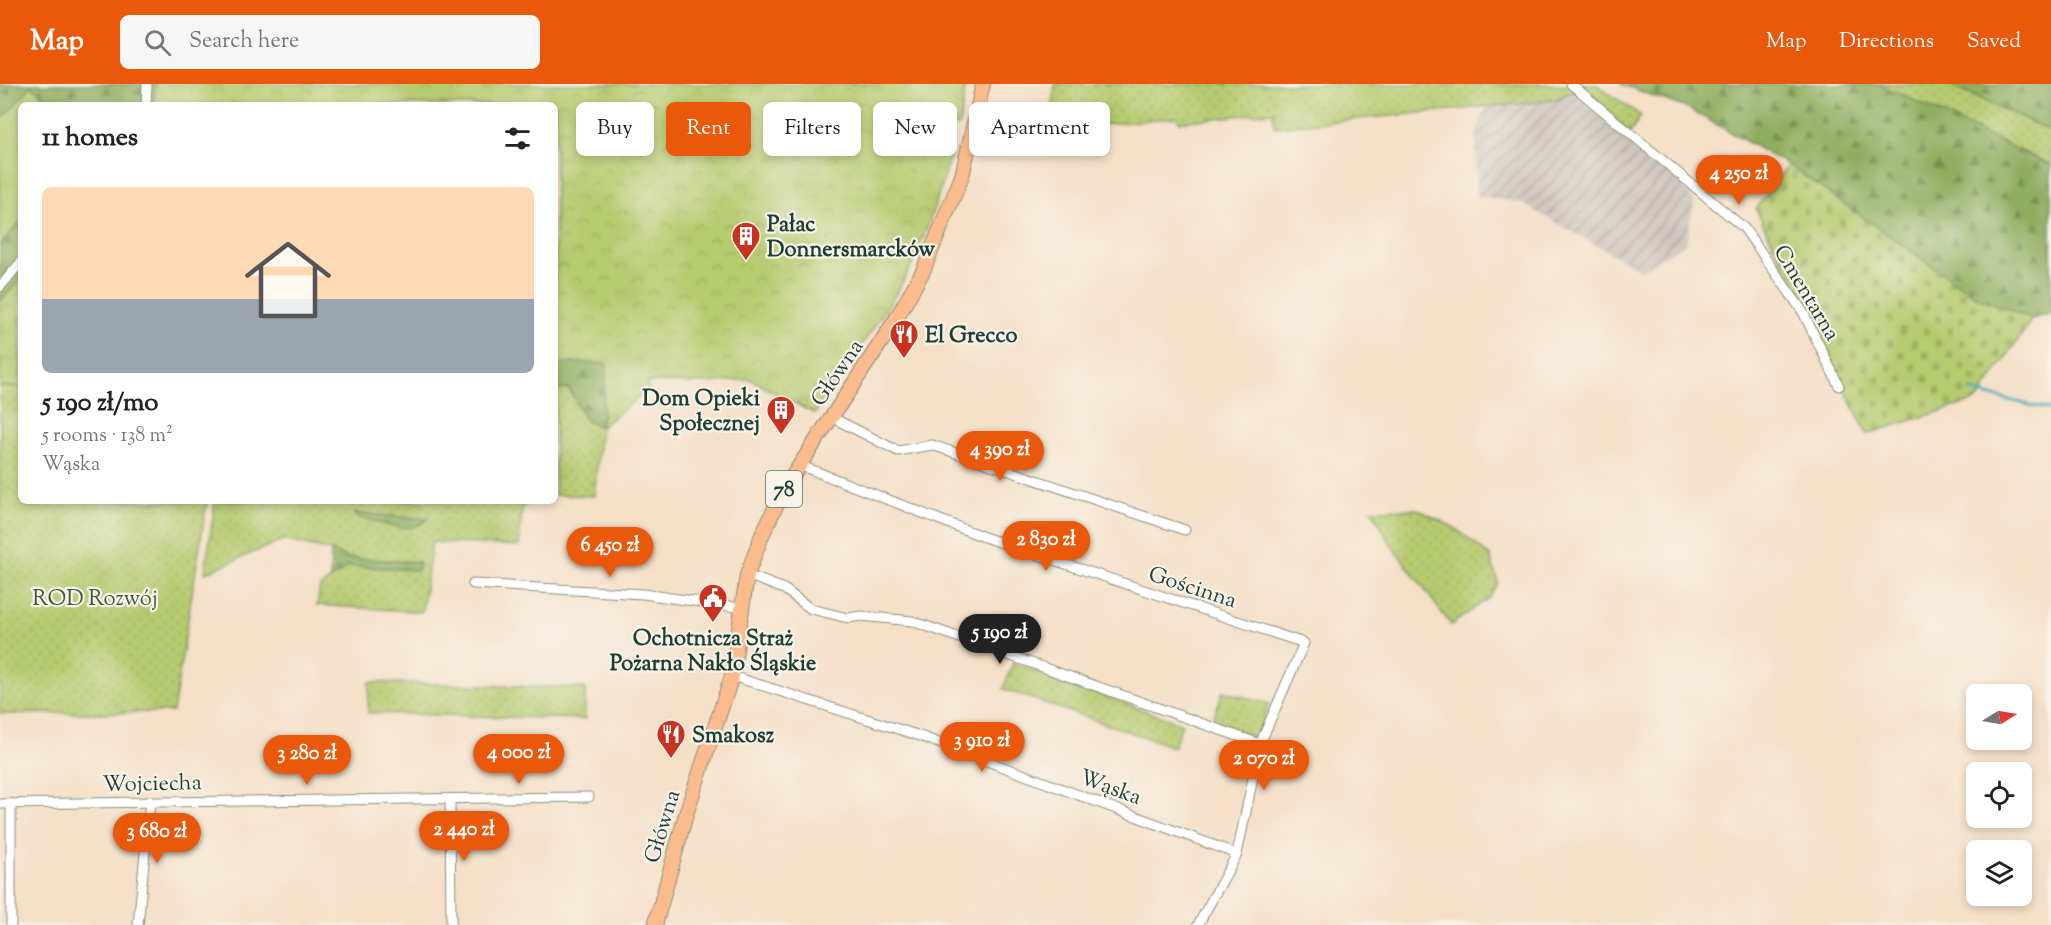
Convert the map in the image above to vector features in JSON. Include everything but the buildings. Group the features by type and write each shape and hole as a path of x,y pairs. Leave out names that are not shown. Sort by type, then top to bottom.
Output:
{"main road":[{"name":"Główna","path":"655,925 687,812 732,676 747,575 773,509 895,321 932,253 962,176 983,84"}],"street":[{"path":"146,102 147,84"},
{"name":"Cmentarna","path":"1571,84 1744,228 1803,312 1839,386"},
{"path":"0,287 18,266"},
{"path":"831,417 898,451 932,445 1185,530"},
{"name":"Gościnna","path":"800,465 984,537 1304,643 1260,744"},
{"path":"747,575 784,589 811,609 848,618 861,615 912,621 1260,744 1237,854 1198,925"},
{"path":"473,584 643,594 743,608"},
{"name":"Wąska","path":"732,676 920,736 1237,854"},
{"name":"Wojciecha","path":"0,804 450,800 589,796"},
{"path":"450,800 451,925"},
{"path":"138,925 150,801"},
{"path":"11,804 12,925"}],"shaded area":[{"path":"1570,90 1680,182 1694,202 1686,243 1641,270 1521,203 1477,196 1476,134 1486,108"}],"green space":[{"path":"0,84 156,84 154,102 49,102 32,87 0,121"},
{"path":"156,84 966,84 959,126 957,126 957,102 873,102 873,156 950,156 928,224 905,278 815,414 750,379 708,383 647,382 648,390 601,427 607,363 558,363 558,102 154,102"},
{"path":"1055,84 1596,84 1641,116 1630,133 1578,88 1555,100 1275,127 1273,112 1179,122 1178,117 1110,124 1110,102 1053,102"},
{"path":"1620,84 1879,84 2051,165 2051,314 2032,319 1975,296 1788,165 1689,109"},
{"path":"1879,84 1948,84 2051,131 2051,165"},
{"path":"1948,84 2051,84 2051,131"},
{"path":"32,86 49,102 18,102 18,224 0,244 0,121"},
{"path":"1788,165 1975,296 2032,319 1977,400 1867,434 1756,209"},
{"path":"18,224 18,282 0,302 0,244"},
{"path":"18,282 18,387 0,387 0,302"},
{"path":"558,363 607,363 601,427 586,421 569,389 558,389"},
{"name":"ROD Rozwój","path":"0,387 18,387 18,504 207,504 173,712 0,714"},
{"path":"558,389 569,389 586,421 601,427 594,496 558,495"},
{"path":"215,504 527,504 522,508 519,546 432,542 422,612 317,605 320,587 349,566 417,570 419,562 347,558 331,551 283,540 205,573"},
{"path":"1417,509 1455,528 1490,556 1498,582 1490,597 1451,625 1392,546 1372,510"},
{"path":"354,513 428,519 420,525 403,528 359,518"},
{"path":"331,551 347,558 419,562 418,570 349,566 330,580"},
{"path":"1013,663 1182,724 1174,747 1003,689"},
{"path":"369,682 585,688 585,719 368,713"},
{"path":"1223,691 1269,704 1256,738 1212,721"}],"waterway":[{"path":"1971,391 2051,410"}],"place":[{"name":"Pałac Donnersmarcków","path":"746,262"},
{"name":"El Grecco","path":"904,360"},
{"name":"Dom Opieki Społecznej","path":"781,436"},
{"name":"Ochotnicza Straż Pożarna Nakło Śląskie","path":"713,624"},
{"name":"Smakosz","path":"671,760"}]}
